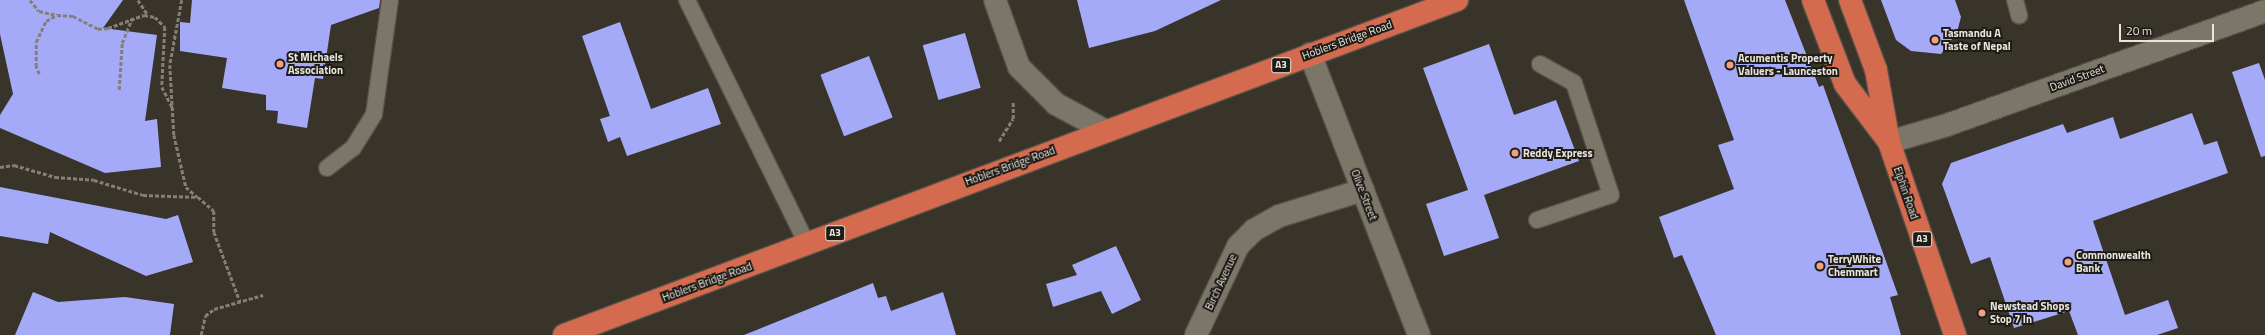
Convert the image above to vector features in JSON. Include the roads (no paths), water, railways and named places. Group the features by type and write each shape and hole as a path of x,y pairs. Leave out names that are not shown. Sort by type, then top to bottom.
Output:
{"highway":[{"name":"Hoblers Bridge Road","path":"564,335 1310,54 1433,4 1456,0"},
{"name":"Elphin Road","path":"1813,0 1845,84 1889,142"},
{"name":"Elphin Road","path":"1850,0 1876,70 1889,142 1956,335"}],"street":[{"path":"995,0 1019,67 1056,104 1106,131"},
{"name":"David Street","path":"1889,142 1947,125 2265,11"},
{"name":"Olive Street","path":"1310,54 1418,335"},
{"name":"Birch Avenue","path":"1196,335 1238,246 1254,230 1279,216 1363,190"}],"lane":[{"path":"327,168 353,148 374,114 390,0"},
{"path":"687,0 807,244"},
{"path":"1536,220 1611,195 1574,83 1540,64"}],"place":[{"name":"Tasmandu A Taste of Nepal","path":"1935,40"},
{"name":"St Michaels Association","path":"280,64"},
{"name":"Acumentis Property Valuers - Launceston","path":"1730,65"},
{"name":"Reddy Express","path":"1515,153"},
{"name":"Commonwealth Bank","path":"2068,262"},
{"name":"TerryWhite Chemmart","path":"1820,266"},
{"name":"Newstead Shops Stop 7 In","path":"1982,313"}]}
